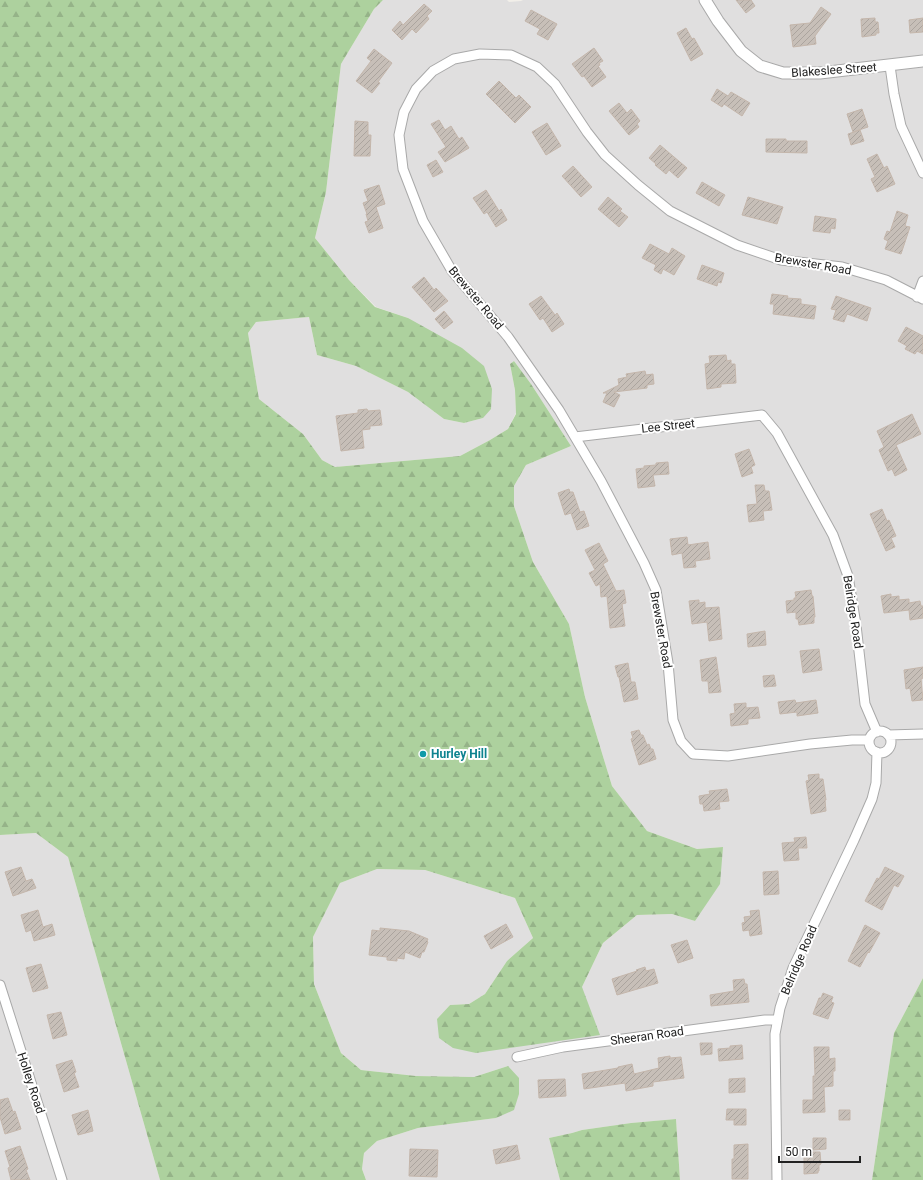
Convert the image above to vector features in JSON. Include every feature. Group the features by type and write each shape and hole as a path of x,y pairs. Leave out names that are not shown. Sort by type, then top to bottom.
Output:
{"street":[{"name":"Blakeslee Street","path":"705,0 718,21 741,51 760,66 783,73 820,73 923,61"},
{"name":"Brewster Road","path":"869,740 810,744 728,756 693,754 681,741 673,720 668,663 656,590 644,563 601,481 559,410 508,337 452,271 423,221 403,169 399,135 404,112 416,90 433,71 454,59 480,54 511,55 537,67 555,84 587,132 605,155 670,211 737,245 781,260 842,267 886,280 920,298"},
{"path":"890,66 901,126 923,173"},
{"path":"920,298 923,281"},
{"name":"Lee Street","path":"575,437 762,415"},
{"name":"Belridge Road","path":"762,415 777,433 833,535 848,576 856,625 865,704 876,732"},
{"path":"888,735 890,746 886,751 880,753 872,749 869,740 876,732 882,732 888,735 923,734"},
{"name":"Belridge Road","path":"777,1180 775,1034 777,1020 793,968 872,799 876,783 877,752"},
{"name":"Holley Road","path":"0,985 62,1180"},
{"name":"Sheeran Road","path":"517,1057 571,1046 765,1020 777,1020"}],"shaded area":[{"path":"383,0 507,0 509,2 523,0 923,0 923,978 894,1033 872,1180 680,1180 676,1119 631,1123 582,1130 549,1138 560,1180 366,1180 362,1169 364,1153 377,1141 418,1128 496,1118 508,1066 474,1077 416,1076 361,1070 341,1053 314,984 313,937 340,883 377,869 425,870 515,898 533,938 507,961 485,994 469,1004 450,1005 437,1019 582,987 603,943 637,915 672,914 695,921 723,847 697,849 647,831 612,786 585,697 569,624 533,562 514,506 514,486 526,465 571,446 531,384 514,361 510,364 515,390 516,413 508,429 460,456 335,467 322,460 303,434 259,399 248,333 256,322 309,317 317,355 356,366 408,392 444,419 464,423 483,418 408,318 376,307 349,280 315,238 326,192 341,64 374,9"},
{"path":"36,833 68,857 160,1180 0,1180 0,835"}],"green space":[{"path":"0,0 383,0 374,9 341,64 326,192 315,238 349,280 375,307 408,318 462,348 484,366 492,389 491,409 483,418 464,423 444,419 408,392 356,366 317,355 309,317 256,322 248,333 259,399 303,434 322,460 335,467 460,456 508,429 516,414 515,390 510,364 514,361 531,384 571,446 526,465 514,486 514,506 533,562 569,624 585,697 612,786 647,831 697,849 723,847 720,884 695,921 672,914 637,915 603,943 582,987 600,1035 476,1053 453,1048 439,1038 437,1019 450,1005 469,1004 485,994 507,961 533,938 515,898 425,870 377,869 340,883 313,937 314,984 341,1053 361,1070 416,1076 474,1077 508,1066 519,1078 519,1094 514,1110 496,1118 418,1128 377,1141 364,1153 362,1169 366,1180 160,1180 68,857 36,833 0,835"},
{"path":"923,978 923,1180 872,1180 894,1033"},
{"path":"676,1119 680,1180 560,1180 549,1138 582,1130 631,1123"}],"building":[{"path":"736,0 751,0 755,6 746,13"},
{"path":"424,4 432,11 427,16 429,19 416,33 412,29 402,40 392,30 400,21 403,25"},
{"path":"821,7 831,14 815,36 816,44 793,47 790,25 810,23"},
{"path":"531,10 557,24 548,40 537,34 540,29 525,21"},
{"path":"875,18 875,22 878,22 879,33 876,33 876,35 862,37 861,19"},
{"path":"923,18 923,32 910,33 909,20"},
{"path":"686,28 692,39 694,38 703,54 691,61 677,33"},
{"path":"594,48 603,61 599,63 600,65 598,66 606,77 592,87 572,64"},
{"path":"374,49 392,63 372,93 356,81 371,61 367,58"},
{"path":"499,81 516,98 519,95 531,107 515,123 486,94"},
{"path":"717,89 728,96 731,92 750,103 742,116 724,104 722,107 711,100"},
{"path":"619,103 627,113 631,109 640,121 637,124 639,127 629,135 609,111"},
{"path":"862,109 868,127 853,132 847,114"},
{"path":"439,120 445,130 451,126 459,139 462,137 469,148 445,162 438,152 446,147 431,124"},
{"path":"355,121 368,122 368,135 371,135 370,156 354,156"},
{"path":"547,123 561,146 546,155 532,132"},
{"path":"860,130 864,141 851,145 848,134"},
{"path":"766,139 807,141 807,153 766,152"},
{"path":"660,145 687,168 678,178 669,170 666,174 649,158"},
{"path":"877,154 884,168 887,166 895,184 877,192 871,179 875,177 867,159"},
{"path":"436,160 443,172 433,177 427,165"},
{"path":"573,166 592,187 581,197 562,176"},
{"path":"702,182 725,195 719,206 696,193"},
{"path":"379,185 385,204 376,207 383,228 369,233 365,222 368,221 367,214 363,203 368,201 364,190"},
{"path":"486,190 499,211 501,209 507,220 496,227 487,212 484,214 473,198"},
{"path":"608,197 622,209 620,211 628,217 619,227 598,209"},
{"path":"748,197 783,207 777,224 742,215"},
{"path":"897,211 908,215 905,226 910,227 901,254 885,249 888,241 884,239 887,231 890,232"},
{"path":"815,216 836,219 835,229 831,228 830,233 813,231"},
{"path":"650,244 669,254 672,248 685,256 674,275 663,269 661,274 654,270 656,265 642,258"},
{"path":"702,265 724,273 721,283 718,282 717,286 697,279"},
{"path":"424,277 434,290 436,288 448,301 434,312 412,287"},
{"path":"772,294 788,296 787,298 801,299 801,304 816,306 814,319 773,314 774,304 770,304"},
{"path":"541,296 555,315 557,313 564,324 552,332 543,318 540,320 529,304"},
{"path":"836,296 871,308 867,321 847,314 844,322 833,319 836,310 831,309"},
{"path":"444,311 453,322 444,329 435,319"},
{"path":"906,327 923,336 923,354 917,351 915,354 905,349 907,346 898,341"},
{"path":"726,355 727,361 731,360 731,364 735,364 736,383 721,384 721,387 707,389 705,364 710,363 709,356"},
{"path":"645,371 646,375 653,374 654,384 647,385 647,388 614,392 620,395 614,407 603,402 607,393 603,393 619,385 618,379 627,377 626,374"},
{"path":"367,409 368,411 380,410 382,425 370,426 370,429 362,430 364,448 341,451 336,416 358,413 358,410"},
{"path":"912,414 921,434 896,445 907,470 895,476 892,469 888,471 879,450 884,447 877,431"},
{"path":"749,449 755,465 751,467 753,473 742,477 735,454"},
{"path":"668,462 669,474 653,475 655,486 638,488 636,469 644,468 644,466 656,465 656,463"},
{"path":"755,485 764,485 765,491 769,491 772,510 763,511 764,520 749,522 747,505 757,504"},
{"path":"569,489 570,492 573,492 580,512 584,511 589,526 577,530 571,513 565,515 558,493"},
{"path":"882,509 896,536 891,538 895,547 886,551 870,514"},
{"path":"687,537 688,545 708,542 710,559 695,561 696,567 684,568 682,553 672,555 670,539"},
{"path":"599,543 608,561 603,564 616,591 624,590 626,603 622,604 625,626 610,628 607,596 601,597 600,584 596,586 589,573 595,570 585,550"},
{"path":"811,590 815,617 814,623 799,625 798,619 796,619 796,612 787,613 786,601 794,600 794,598 796,598 795,592"},
{"path":"891,594 891,597 899,596 899,600 909,599 909,603 920,601 921,606 923,606 923,618 910,620 909,610 884,613 881,596"},
{"path":"699,600 699,603 705,602 705,608 719,607 722,639 709,641 707,622 692,624 689,601"},
{"path":"765,631 766,645 748,647 747,634"},
{"path":"819,649 822,670 803,673 800,651"},
{"path":"716,657 721,692 709,693 708,681 702,681 700,660"},
{"path":"628,663 631,682 635,682 638,699 624,702 619,677 615,666"},
{"path":"923,667 923,678 921,679 923,700 912,701 910,688 906,689 904,670"},
{"path":"774,675 776,686 764,687 763,676"},
{"path":"795,700 796,703 816,700 818,713 797,716 797,712 780,714 778,702"},
{"path":"746,703 746,708 758,707 760,718 748,719 748,724 731,726 730,714 735,713 734,704"},
{"path":"639,730 647,745 649,744 651,749 653,749 656,759 639,765 631,739 633,738 631,732"},
{"path":"819,774 819,779 823,779 826,811 811,814 806,781 809,780 808,775"},
{"path":"727,789 729,801 719,802 720,809 704,811 703,804 700,804 699,796 710,794 709,791"},
{"path":"806,837 807,848 798,848 799,860 784,861 782,843 795,842 794,838"},
{"path":"21,867 26,881 32,879 36,888 13,896 5,872"},
{"path":"885,867 904,876 898,887 894,885 882,910 865,901 877,878 879,879"},
{"path":"778,871 779,894 764,895 763,872"},
{"path":"38,910 43,927 52,924 55,935 34,941 31,930 26,932 21,915"},
{"path":"759,910 762,934 750,936 749,930 743,931 742,923 745,922 744,917 751,916 750,911"},
{"path":"506,924 513,937 491,949 484,936"},
{"path":"865,925 880,933 860,967 848,961"},
{"path":"380,928 409,931 428,939 424,952 422,952 420,958 405,952 404,959 397,958 397,961 387,960 387,957 369,955 372,930 380,931"},
{"path":"687,940 693,958 678,963 671,945"},
{"path":"41,964 48,988 33,992 26,968"},
{"path":"645,967 646,971 654,969 658,983 617,995 612,979"},
{"path":"744,979 745,984 747,984 749,1002 711,1006 710,995 734,991 733,980"},
{"path":"823,993 833,997 831,1002 834,1003 828,1019 813,1014 819,998 821,998"},
{"path":"61,1012 67,1035 53,1039 47,1015"},
{"path":"700,1043 712,1043 712,1054 701,1055"},
{"path":"742,1045 743,1059 719,1061 718,1049"},
{"path":"814,1047 829,1047 829,1059 835,1058 833,1086 824,1087 825,1112 803,1113 803,1100 813,1100 813,1076 815,1076"},
{"path":"670,1056 670,1058 681,1057 684,1078 653,1082 653,1086 626,1091 625,1083 584,1089 582,1074 632,1064 634,1074 659,1068 658,1058"},
{"path":"72,1060 76,1072 74,1073 79,1087 64,1092 56,1065"},
{"path":"745,1078 745,1092 729,1093 729,1079"},
{"path":"565,1079 566,1096 539,1098 538,1080"},
{"path":"8,1098 13,1112 15,1111 21,1129 5,1134 0,1117 0,1100"},
{"path":"727,1109 746,1109 746,1125 734,1125 734,1120 726,1120"},
{"path":"88,1110 93,1131 78,1135 72,1115"},
{"path":"839,1110 850,1110 850,1120 839,1120"},
{"path":"813,1138 826,1138 826,1149 813,1150"},
{"path":"748,1144 748,1179 732,1179 734,1145"},
{"path":"517,1145 520,1159 496,1164 493,1150"},
{"path":"20,1146 30,1180 11,1180 8,1168 10,1167 5,1151"},
{"path":"410,1149 438,1150 437,1177 409,1176"},
{"path":"807,1152 820,1152 821,1164 819,1165 818,1173 804,1174 804,1157 807,1157"}],"place":[{"name":"Hurley Hill","path":"423,754"}]}
